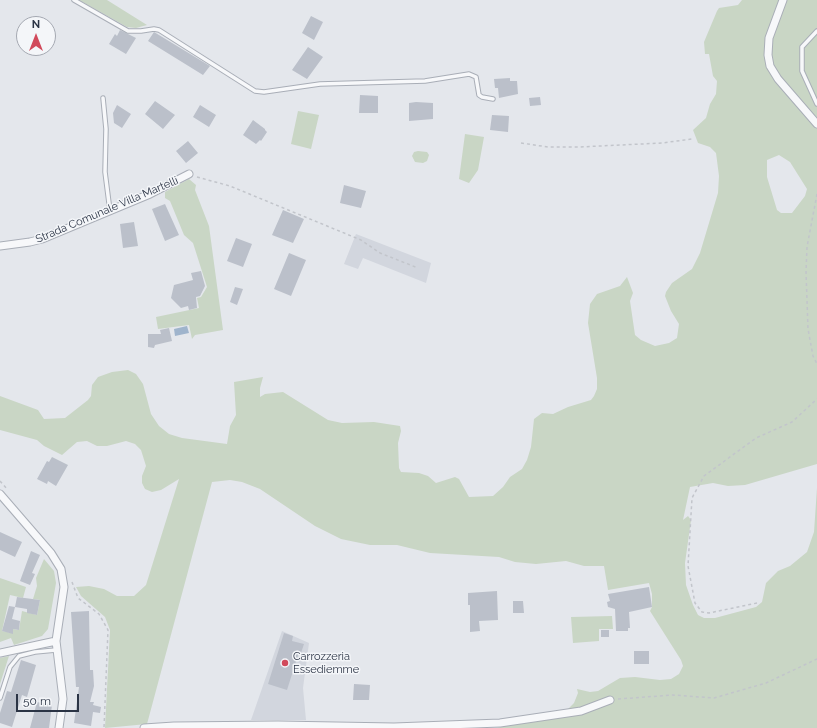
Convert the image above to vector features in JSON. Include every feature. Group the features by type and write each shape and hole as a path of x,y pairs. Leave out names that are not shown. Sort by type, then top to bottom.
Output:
{"street":[{"path":"783,0 770,38 768,55 770,66 778,79 817,124"},
{"name":"Strada Comunale Villa Martelli","path":"0,246 42,239 166,187 189,174"},
{"path":"0,494 51,552 61,569 64,587 56,641 63,699 59,728"},
{"path":"0,653 56,641"},
{"path":"144,728 174,726 271,725 394,727 500,723 581,711 610,700"}],"lane":[{"path":"74,0 128,31 141,32 154,28 159,30 256,91 264,92 320,84 425,81 469,74 476,77 479,94 482,97 493,99"},
{"path":"817,31 802,47 802,71 817,104"},
{"path":"103,98 106,129 105,172 110,211"},
{"path":"0,698 10,667 18,656 34,652 56,650"}],"path":[{"path":"521,143 548,147 572,148 662,143 692,139"},
{"path":"197,177 230,186 361,240 380,253 418,268"},
{"path":"817,194 807,247 806,272 808,329 813,356 817,364"},
{"path":"757,604 709,613 702,612 695,603 688,566 692,498 704,476 756,438 792,422 817,399"},
{"path":"0,481 10,493"},
{"path":"71,579 78,598 99,614 108,630 104,728"},
{"path":"610,700 672,695 714,698 766,683 817,659"}],"shaded area":[{"path":"356,234 431,263 426,283 363,258 358,269 344,264"},
{"path":"282,631 309,643 303,688 306,720 251,720"}],"green space":[{"path":"79,0 107,0 147,25 136,28 127,27"},
{"path":"742,0 817,0 817,464 745,485 728,486 713,483 690,487 683,520 688,516 691,520 685,563 686,585 698,615 704,618 715,618 756,607 762,602 766,583 778,571 790,566 807,552 814,532 817,488 817,728 496,728 584,708 568,709 574,703 578,693 577,689 590,692 598,691 620,678 635,677 660,680 671,679 679,674 683,666 681,660 650,611 652,607 652,594 649,583 608,590 604,566 584,566 566,561 536,564 515,562 499,557 430,553 397,545 370,545 341,539 315,526 260,489 242,482 230,480 212,482 147,724 105,728 110,630 105,617 81,596 76,587 89,586 104,589 117,596 134,596 146,585 179,479 161,490 152,492 145,489 142,483 142,476 146,466 141,450 135,444 126,441 107,446 97,446 87,441 77,442 62,455 44,446 37,440 0,430 0,396 38,410 44,419 65,418 88,400 91,396 92,385 98,377 112,372 128,370 136,374 143,384 151,414 159,426 169,434 182,438 227,444 230,426 236,415 234,382 263,377 260,388 260,397 265,394 283,392 328,420 342,423 374,422 400,426 401,431 398,443 399,468 401,472 419,473 428,476 436,483 455,477 459,479 469,497 493,496 503,487 510,477 522,469 527,460 531,447 534,419 542,413 553,414 568,407 591,400 594,396 597,389 597,378 588,323 590,304 597,294 620,286 627,277 633,293 630,301 635,335 641,340 655,346 669,343 677,338 679,324 671,311 665,296 666,292 672,283 692,269 700,253 718,193 719,176 716,153 710,147 698,143 693,130 706,118 710,104 716,94 717,81 713,76 709,54 705,54 704,42 719,8 738,5","holes":["779,155 790,162 807,189 805,196 792,213 781,213 777,210 767,177 767,160"]},
{"path":"298,111 319,115 311,149 291,144"},
{"path":"465,134 484,137 478,170 469,183 459,179"},
{"path":"414,152 427,152 429,155 427,161 423,163 415,162 412,156"},
{"path":"189,179 196,185 195,190 209,226 223,330 195,335 192,339 189,325 158,329 156,317 199,308 197,298 201,297 207,287 193,243 184,235 170,201 165,198 165,192"},
{"path":"44,559 54,571 56,583 48,629 42,636 14,645 11,638 0,642 0,578 26,587 23,598 10,595 2,631 12,633 13,629 19,630 22,611 37,615 40,600 33,599 37,586 36,578"},
{"path":"612,616 613,629 599,629 599,641 573,643 571,617"},
{"path":"9,656 0,684 0,658"}],"water":[{"path":"187,326 189,333 175,336 174,329"}],"building":[{"path":"311,16 323,22 314,40 302,33"},
{"path":"120,30 136,38 126,54 109,44 115,34 117,36"},
{"path":"154,32 210,66 203,75 148,41"},
{"path":"308,47 323,57 307,79 292,70"},
{"path":"510,78 510,81 517,81 518,94 499,98 498,88 495,88 494,79"},
{"path":"360,95 378,96 378,113 359,113"},
{"path":"540,97 541,105 530,106 529,98"},
{"path":"155,101 175,115 163,129 145,114"},
{"path":"409,103 433,103 433,119 409,121"},
{"path":"117,105 131,114 122,128 114,123 113,113"},
{"path":"200,105 216,115 209,127 193,117"},
{"path":"492,115 509,116 508,132 490,130"},
{"path":"253,120 267,132 261,141 260,140 256,144 243,135"},
{"path":"188,141 198,153 186,163 176,151"},
{"path":"344,185 366,191 361,208 340,203"},
{"path":"165,204 179,235 165,241 152,209"},
{"path":"283,210 304,219 293,243 272,235"},
{"path":"134,222 138,246 123,248 120,224"},
{"path":"236,238 252,244 243,267 227,261"},
{"path":"289,253 306,260 291,296 274,289"},
{"path":"201,271 205,286 200,296 196,297 197,308 189,310 188,306 181,308 171,298 174,285 193,280 191,273"},
{"path":"235,287 243,289 237,305 230,302"},
{"path":"169,328 172,341 155,345 154,348 148,347 148,334 161,334 160,330"},
{"path":"52,457 68,465 56,486 48,481 47,484 37,479 47,461 49,462"},
{"path":"0,532 22,542 15,557 0,550"},
{"path":"31,551 40,555 32,573 35,574 30,585 20,581"},
{"path":"649,587 652,607 629,612 630,628 628,628 628,631 616,631 615,609 608,607 607,602 610,601 608,594"},
{"path":"497,591 498,620 479,621 480,631 470,632 470,605 468,605 468,593"},
{"path":"17,597 40,600 37,615 27,613 27,609 15,607"},
{"path":"513,601 523,601 524,613 513,613"},
{"path":"9,606 15,607 12,619 20,621 19,630 13,629 13,634 2,631"},
{"path":"89,611 90,670 93,670 94,686 90,702 94,702 93,705 101,707 100,713 93,712 91,726 74,723 79,687 76,687 71,612"},
{"path":"601,630 609,630 609,637 601,637"},
{"path":"284,633 293,636 292,641 304,644 301,653 299,652 287,690 268,684"},
{"path":"634,651 649,651 649,664 634,664"},
{"path":"21,660 36,665 27,697 22,695 12,727 0,723 0,713 7,691 11,692"},
{"path":"354,684 370,685 369,700 353,700"},
{"path":"37,702 52,705 49,728 30,728"}],"place":[{"name":"Carrozzeria Essediemme","path":"285,663"}]}
